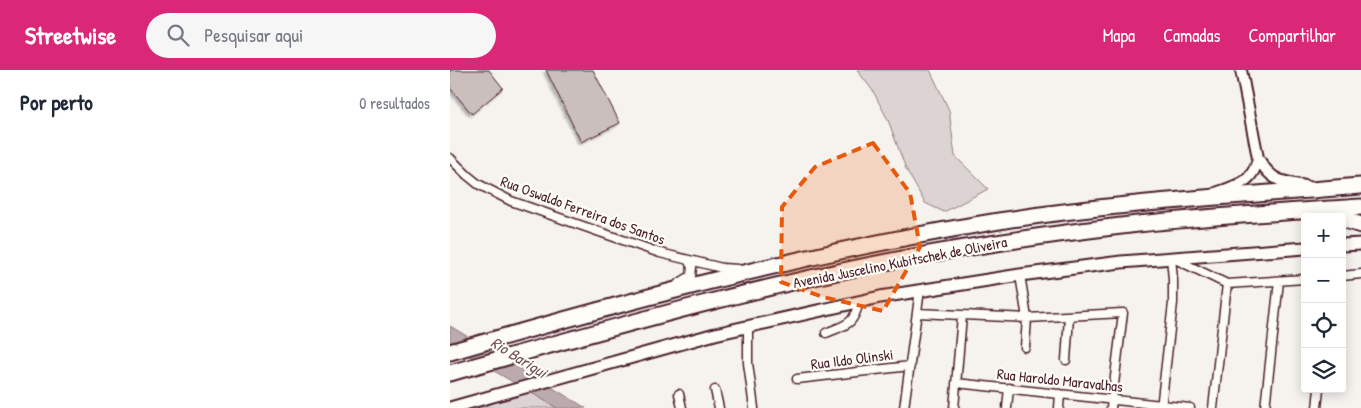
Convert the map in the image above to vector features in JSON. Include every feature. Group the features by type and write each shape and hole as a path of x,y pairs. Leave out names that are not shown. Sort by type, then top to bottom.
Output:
{"highway":[{"name":"Avenida Juscelino Kubitschek de Oliveira","path":"450,352 760,268 916,235 1005,220 1106,207 1207,197 1361,186"},
{"name":"Avenida Juscelino Kubitschek de Oliveira","path":"452,373 740,294 835,272 909,258 1032,238 1139,224 1361,206"},
{"path":"1308,210 1320,213"},
{"path":"1346,220 1361,225"}],"main road":[{"path":"1346,245 1361,244"},
{"path":"450,408 748,326 920,290 1020,275 1171,257 1301,248"}],"street":[{"path":"1241,70 1258,158 1266,172 1285,183 1322,189"},
{"name":"Rua Oswaldo Ferreira dos Santos","path":"450,158 478,184 511,201 645,248 688,260 722,268 760,268"},
{"path":"1207,197 1246,181 1254,172 1258,158"},
{"path":"1171,257 1227,284 1301,279"},
{"path":"1161,406 1173,303 1171,257"},
{"path":"648,297 688,279 692,271 688,260"},
{"path":"1346,276 1361,274"},
{"path":"1020,275 1027,318 1025,347"},
{"path":"1265,408 1279,281"},
{"path":"1214,408 1227,284"},
{"path":"903,408 920,290"},
{"path":"826,333 849,323 853,319 859,302"},
{"path":"917,313 1027,318 1123,312 1111,404"},
{"path":"954,408 962,316"},
{"path":"1066,360 1069,316"},
{"path":"748,326 748,363 754,408"},
{"name":"Rua Ildo Olinski","path":"796,379 910,366"},
{"name":"Rua Haroldo Maravalhas","path":"956,383 1060,394 1111,404 1190,408"},
{"path":"1007,408 1009,388"},
{"path":"715,390 719,408"},
{"path":"1317,408 1319,393"},
{"path":"679,394 682,408"},
{"path":"1059,408 1060,394"}],"highlighted area":[{"path":"873,143 910,193 920,247 883,311 823,297 781,282 782,207 815,167"}],"shaded area":[{"path":"857,70 930,70 949,110 955,156 988,189 944,212 925,203 906,169 888,120 873,91"},
{"path":"450,326 586,408 557,408 450,345"},
{"path":"531,392 557,408 475,408"}],"building":[{"path":"450,70 489,70 503,88 472,114 450,88"},
{"path":"546,70 593,70 620,123 581,142"}],"water label":[{"name":"Rio Barigui","path":"519,357"}]}
